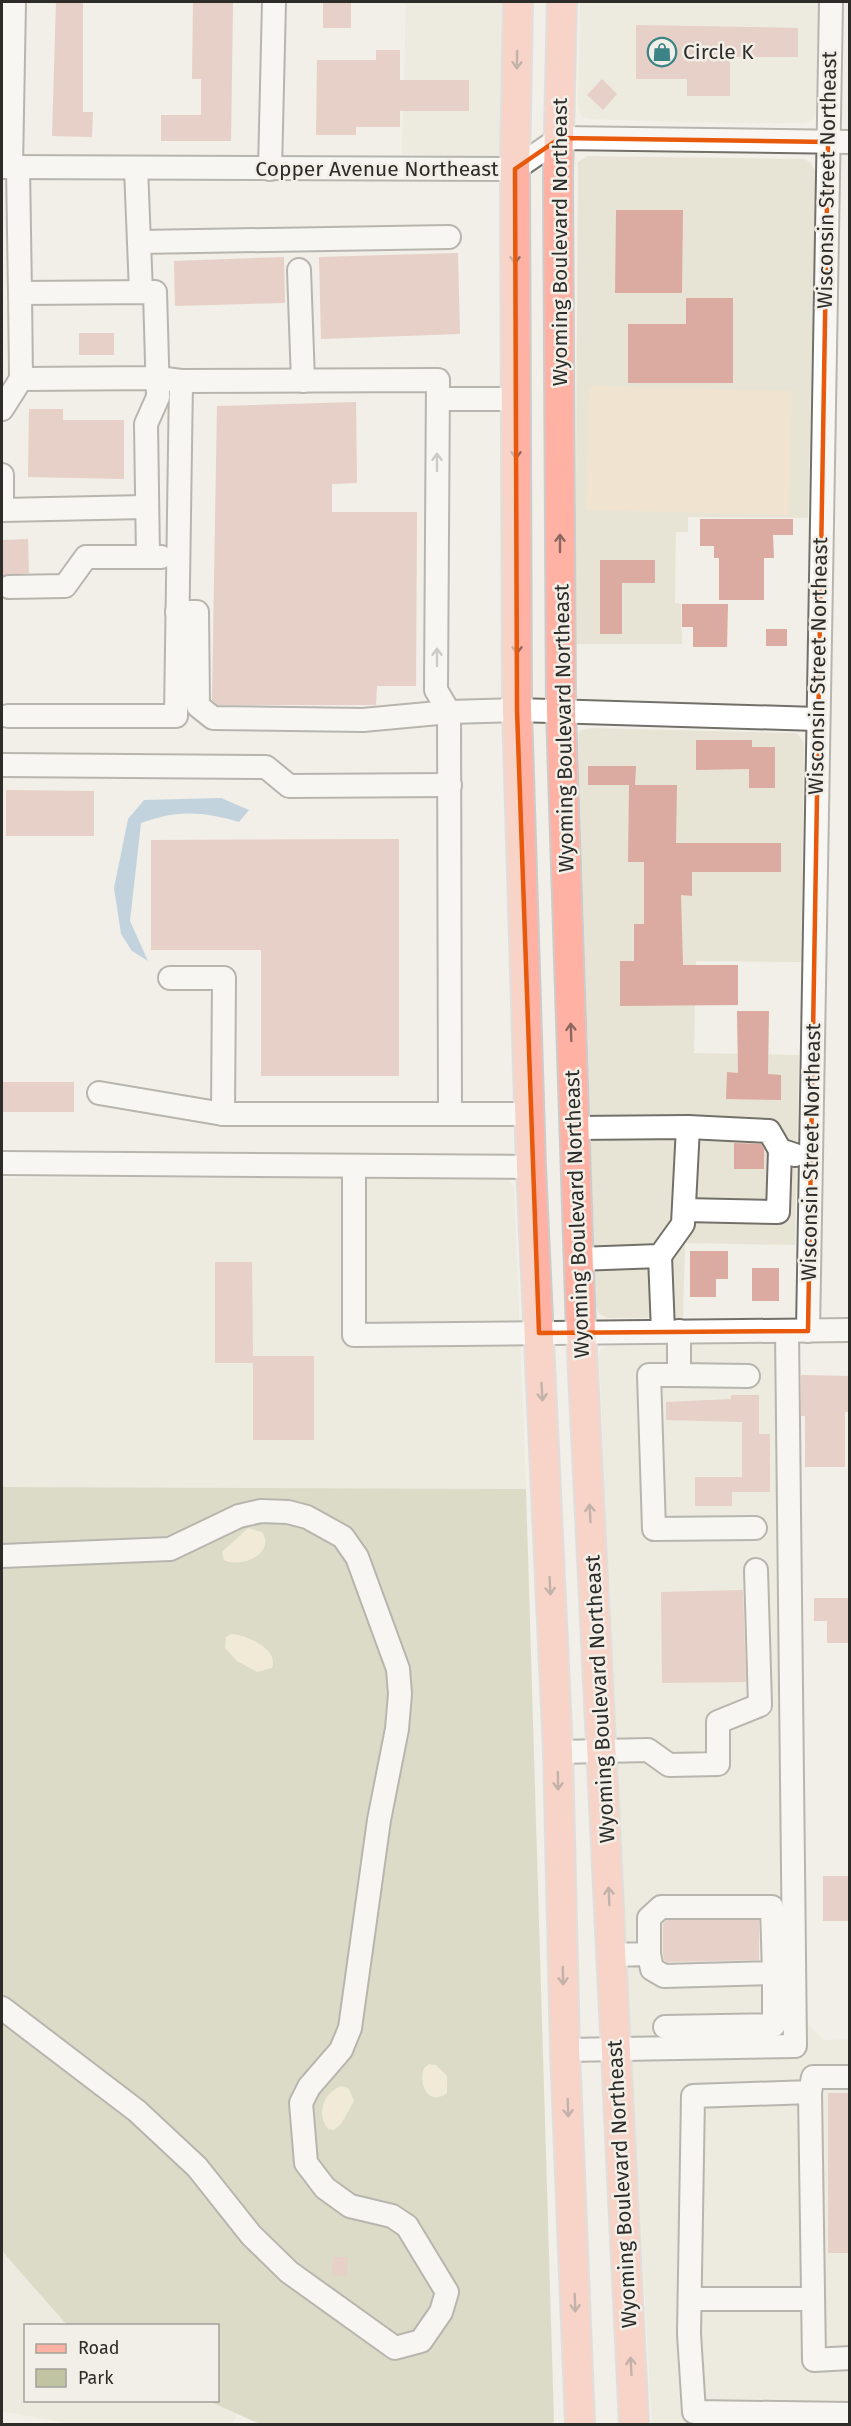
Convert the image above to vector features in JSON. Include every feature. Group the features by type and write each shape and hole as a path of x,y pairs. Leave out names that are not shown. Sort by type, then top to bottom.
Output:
{"main road":[{"name":"Wyoming Boulevard Northeast","path":"518,2 515,169 517,710 529,1114 558,1752 565,2050 580,2424"},
{"name":"Wyoming Boulevard Northeast","path":"562,2 558,194 561,712 580,1331 603,1752 634,2424"}],"street":[{"path":"2,409 21,379 20,293 10,167 14,2"},
{"path":"270,169 274,2"},
{"name":"Wisconsin Street Northeast","path":"615,2049 795,2046 797,1330 810,1155 817,719 839,142 831,2"},
{"path":"560,138 839,142"},
{"name":"Copper Avenue Northeast","path":"10,167 515,169 560,138"},
{"path":"136,168 141,292"},
{"path":"139,242 448,237"},
{"path":"299,270 303,381"},
{"path":"20,293 155,292 158,396 146,424 148,557"},
{"path":"21,379 438,380 436,690 449,712 450,1114"},
{"path":"8,716 176,716 181,381"},
{"path":"438,399 516,399"},
{"path":"2,475 2,510 146,507"},
{"path":"9,587 65,586 86,557 178,557"},
{"path":"177,612 197,612 198,706 213,718 363,720 449,712 517,710 817,719"},
{"path":"2,765 266,767 289,786 450,785"},
{"path":"170,978 224,978 223,1114"},
{"path":"99,1093 223,1114 529,1114"},
{"path":"574,1128 688,1127 769,1131 780,1150 778,1212 684,1210"},
{"path":"679,1376 660,1256 683,1224 688,1127"},
{"path":"780,1150 794,1155 810,1155"},
{"path":"2,1163 531,1167"},
{"path":"354,1166 354,1335 849,1330"},
{"path":"578,1258 660,1256"},
{"path":"748,1376 649,1376 654,1529 755,1528"},
{"path":"2,1556 170,1549 239,1516 288,1512 322,1523 343,1537 357,1557 398,1669 400,1694 397,1729 379,1820 350,2028 341,2050 309,2087 301,2103 301,2125 306,2163 326,2188 350,2206 392,2216 407,2226 447,2292 441,2312 421,2341 395,2348 289,2272 251,2235 197,2167 137,2111 2,2008"},
{"path":"558,1752 648,1750 669,1765 718,1764 718,1722 760,1705 756,1570"},
{"path":"665,2027 774,2025 774,1973 772,1907 661,1907 649,1918 649,1954 652,1969 664,1976 774,1973"},
{"path":"611,1955 649,1954"},
{"path":"565,2050 615,2049"},
{"path":"849,2077 813,2077 810,2092 814,2360 849,2358"},
{"path":"810,2092 693,2096 690,2299 694,2412 849,2415"},
{"path":"690,2299 813,2299"}],"highlighted area":[{"path":"560,138 828,142 808,1331 539,1333 517,710 515,169"}],"shaded area":[{"path":"406,2 507,2 501,153 492,158 402,154"},
{"path":"580,2 818,2 817,111 813,120 803,123 685,122 590,119 581,116 578,108"},
{"path":"587,156 804,159 810,162 816,172 808,518 688,517 688,532 676,532 675,603 681,604 682,644 575,644 578,162"},
{"path":"589,386 792,391 789,515 586,510"},
{"path":"590,728 797,733 804,743 801,962 696,961 694,1053 799,1055 795,1245 685,1243 683,1318 608,1318 599,1314 596,1307 578,738 579,731"},
{"path":"499,1177 509,1181 514,1188 526,1489 2,1487 2,1178"},
{"path":"795,1343 807,2023 824,2040 849,2039 849,2424 652,2424 631,2060 599,1354 601,1348 608,1346"},
{"path":"2,2251 66,2324 24,2324 24,2402 210,2402 237,2415 232,2424 71,2424 2,2411"}],"green space":[{"path":"2,1487 526,1489 554,2421 552,2424 260,2424 210,2402 219,2402 219,2324 66,2324 2,2251"}],"sand":[{"path":"248,1528 262,1532 265,1540 261,1552 248,1561 224,1560 222,1552"},
{"path":"231,1634 260,1644 271,1655 272,1668 257,1672 237,1661 225,1648 226,1637"},
{"path":"429,2064 436,2065 447,2076 447,2093 440,2097 426,2092 422,2081 424,2068"},
{"path":"342,2086 349,2089 354,2101 341,2124 334,2130 328,2129 322,2117 323,2104 330,2093"}],"water":[{"path":"221,798 249,810 239,822 201,814 178,814 141,823 130,921 148,961 132,951 121,934 114,888 128,819 144,800"}],"building":[{"path":"56,2 83,2 83,112 93,112 92,137 52,136"},
{"path":"193,2 233,2 231,141 161,141 161,115 201,115 201,79 192,79"},
{"path":"323,2 351,2 351,28 323,28"},
{"path":"636,25 798,28 798,57 730,57 730,96 687,96 687,79 636,79"},
{"path":"376,50 400,50 400,80 469,80 469,111 400,111 400,127 356,127 356,135 316,135 317,60 376,60"},
{"path":"602,79 617,94 603,110 587,95"},
{"path":"616,210 683,210 682,293 615,293"},
{"path":"458,253 460,334 321,339 319,257"},
{"path":"284,257 285,303 175,306 174,261"},
{"path":"686,298 733,298 733,383 628,383 628,324 686,324"},
{"path":"79,333 114,333 114,355 79,355"},
{"path":"356,402 357,483 332,484 332,512 417,512 416,686 377,686 376,705 218,705 212,700 217,406"},
{"path":"29,409 63,409 63,420 124,420 124,479 28,477"},
{"path":"700,519 793,519 793,535 773,535 774,558 764,558 764,600 719,600 719,558 714,558 714,546 700,546"},
{"path":"28,539 29,573 2,576 2,540"},
{"path":"600,560 655,560 655,583 622,583 622,634 600,634"},
{"path":"682,604 728,604 727,647 693,647 693,627 682,627"},
{"path":"766,629 787,629 787,646 766,646"},
{"path":"696,740 752,740 752,747 775,747 775,788 749,788 749,769 696,770"},
{"path":"588,766 636,766 635,785 677,785 676,843 781,843 781,872 692,872 692,896 681,895 683,965 738,965 738,1005 620,1006 620,961 634,961 634,924 644,924 644,862 628,862 629,785 588,785"},
{"path":"6,790 94,791 94,836 6,836"},
{"path":"399,839 399,1076 261,1076 261,950 151,950 151,840"},
{"path":"737,1011 769,1011 768,1074 781,1075 781,1100 726,1099 727,1072 738,1073"},
{"path":"2,1082 74,1082 74,1112 2,1112"},
{"path":"734,1143 761,1144 764,1149 764,1169 734,1169"},
{"path":"690,1251 728,1251 728,1279 716,1279 716,1297 690,1297"},
{"path":"215,1262 252,1262 253,1356 314,1356 314,1440 253,1440 253,1363 215,1363"},
{"path":"752,1268 779,1268 779,1301 752,1301"},
{"path":"801,1375 849,1376 849,1412 845,1412 845,1467 805,1467 805,1416 801,1416"},
{"path":"731,1395 759,1395 759,1434 770,1434 770,1492 732,1492 732,1506 695,1506 695,1477 742,1477 742,1422 666,1420 666,1402 731,1399"},
{"path":"743,1590 746,1682 662,1683 661,1592"},
{"path":"814,1598 849,1598 849,1643 827,1643 827,1621 814,1621"},
{"path":"823,1876 849,1876 849,1921 823,1921"},
{"path":"666,1920 759,1920 759,1960 667,1962 664,1960 663,1953 663,1924"},
{"path":"828,2093 849,2093 849,2253 828,2253"},
{"path":"333,2257 348,2257 347,2276 332,2275"}],"place":[{"name":"Circle K","path":"662,52"}]}
